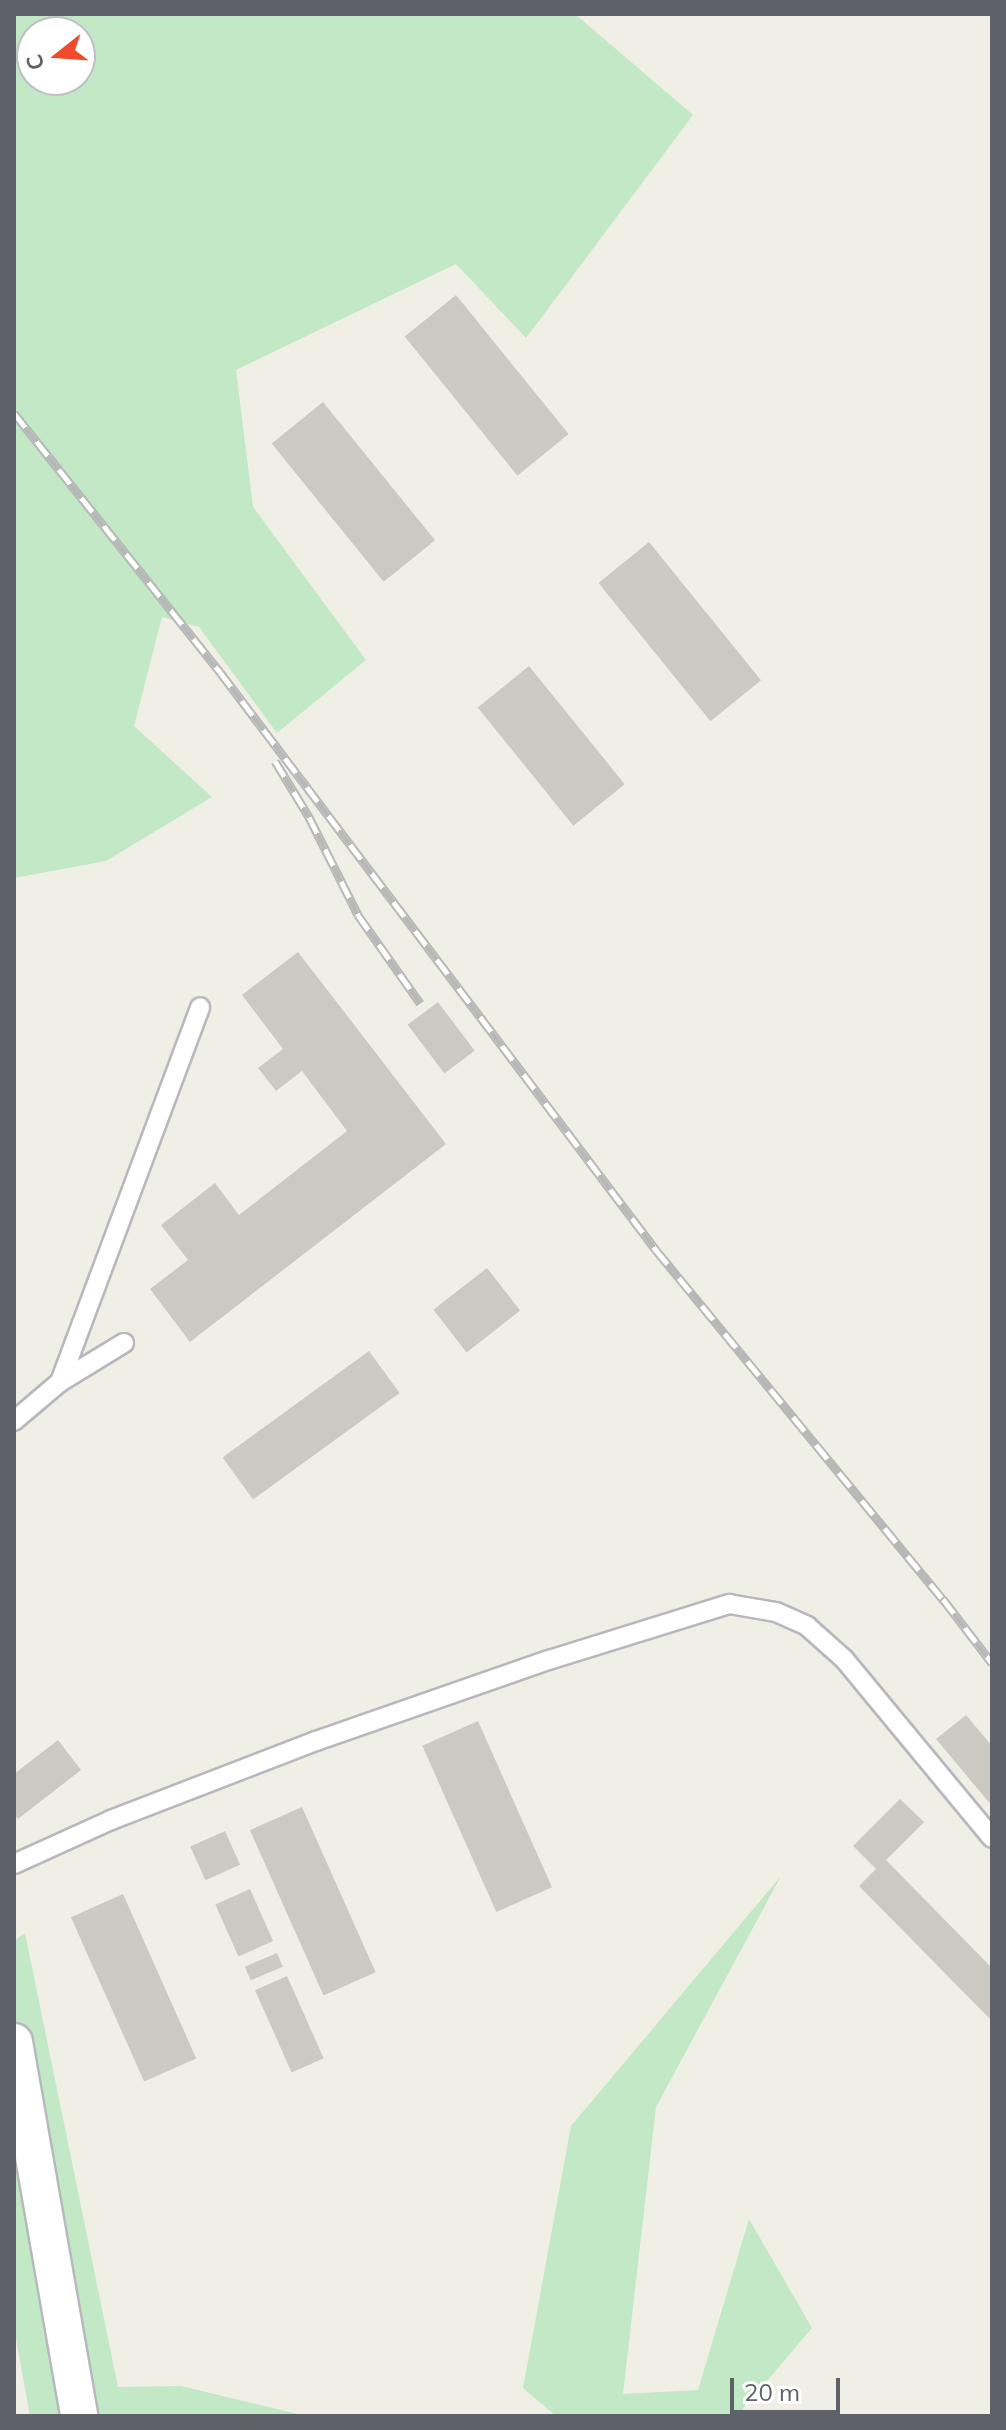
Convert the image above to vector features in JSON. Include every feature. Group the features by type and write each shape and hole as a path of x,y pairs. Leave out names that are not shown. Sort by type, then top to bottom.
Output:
{"street":[{"path":"14,2042 79,2416"}],"lane":[{"path":"60,1382 200,1007"},
{"path":"14,1421 60,1382 124,1343"},
{"path":"14,1864 111,1820 316,1741 549,1660 729,1604 776,1612 807,1626 835,1651 992,1838"}],"green space":[{"path":"14,14 575,14 693,115 526,338 456,264 236,370 253,507 366,660 277,733 199,627 162,617 134,726 212,797 106,861 14,878"},
{"path":"781,1876 656,2107 623,2394 698,2390 749,2219 812,2328 737,2416 556,2416 523,2388 571,2126"},
{"path":"25,1933 118,2387 181,2386 306,2416 30,2416 14,2328 14,1941"}],"building":[{"path":"456,295 569,434 517,476 405,337"},
{"path":"323,402 435,540 384,582 272,444"},
{"path":"649,542 761,680 711,721 598,583"},
{"path":"529,666 625,784 573,826 478,708"},
{"path":"298,952 446,1144 190,1342 150,1289 188,1260 161,1225 215,1183 239,1215 347,1131 302,1071 276,1091 258,1068 283,1049 242,995"},
{"path":"438,1002 475,1051 444,1074 408,1025"},
{"path":"487,1268 520,1311 467,1352 433,1310"},
{"path":"369,1351 400,1393 253,1499 223,1457"},
{"path":"966,1715 992,1746 992,1806 936,1739"},
{"path":"478,1721 552,1887 496,1912 422,1746"},
{"path":"58,1740 81,1770 18,1819 14,1814 14,1774"},
{"path":"900,1799 924,1822 886,1860 992,1968 992,2021 859,1886 876,1869 853,1846"},
{"path":"302,1807 376,1972 324,1996 250,1830"},
{"path":"225,1831 240,1865 205,1880 190,1846"},
{"path":"250,1889 273,1941 238,1957 215,1904"},
{"path":"123,1894 196,2058 144,2082 71,1917"},
{"path":"277,1953 283,1967 251,1980 245,1967"},
{"path":"287,1976 324,2058 292,2072 255,1990"}],"railway":[{"path":"14,413 220,672 656,1250 992,1663"},
{"path":"275,761 309,817 358,915 420,1003"}]}
